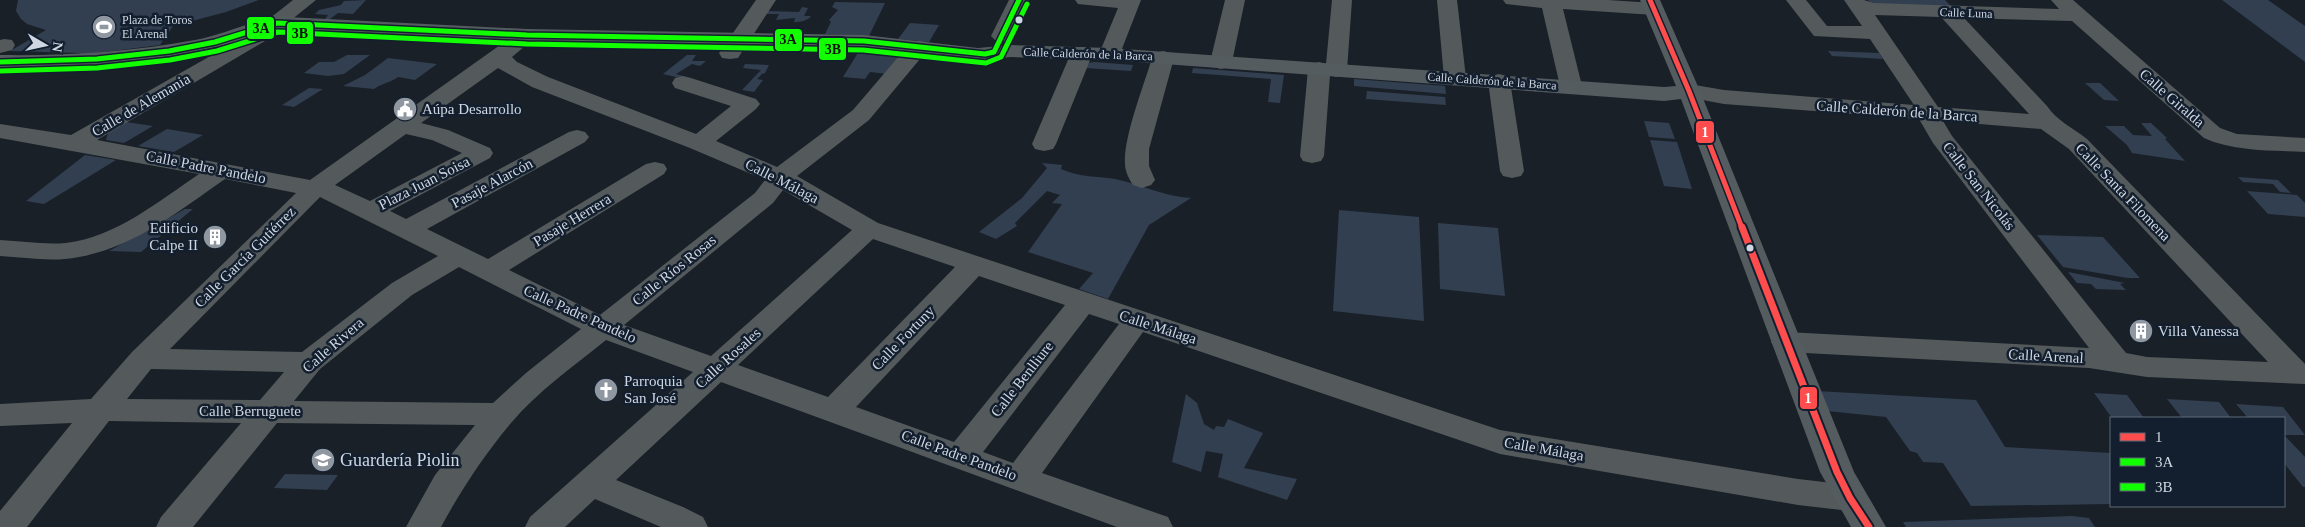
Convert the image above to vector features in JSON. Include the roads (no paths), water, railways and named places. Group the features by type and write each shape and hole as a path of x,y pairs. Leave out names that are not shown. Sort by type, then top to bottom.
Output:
{"main road":[{"path":"1652,4 1689,90 1837,472 1850,498 1869,527"},
{"name":"Calle Calderón de la Barca","path":"1,49 70,60 137,56 195,47 277,23 736,46 864,42 978,54 998,44 1112,49 1330,66 1569,81 1664,94 1689,90"},
{"name":"Calle Calderón de la Barca","path":"998,44 1082,53 1112,49 1163,58 1222,57"},
{"name":"Calle Calderón de la Barca","path":"1454,73 1499,82 1569,81"}],"street":[{"name":"Calle de Alemania","path":"75,143 258,36 306,0"},
{"path":"736,46 766,0"},
{"path":"998,44 1019,0"},
{"path":"1085,0 1130,2 1112,49"},
{"path":"1222,57 1235,0"},
{"path":"1312,156 1342,0"},
{"path":"1447,0 1454,73"},
{"path":"1513,0 1652,4"},
{"path":"1796,0 1819,30 1824,32 1876,33"},
{"path":"1551,2 1569,81"},
{"name":"Calle Luna","path":"1856,2 1872,9 1953,4 2070,15 2068,6"},
{"name":"Calle San Nicolás","path":"1856,2 1922,99 1941,138 2117,363"},
{"name":"Calle Santa Filomena","path":"1953,4 2046,122 2062,131 2078,144 2301,374"},
{"name":"Calle Giralda","path":"2068,6 2212,133 2237,141 2305,145"},
{"name":"Calle García Gutiérrez","path":"7,527 143,359 315,188 499,57 526,35"},
{"name":"Calle Ríos Rosas","path":"423,527 447,484 501,414 537,380 764,198 780,177 861,115 919,47"},
{"path":"1044,144 1082,53"},
{"name":"Calle Málaga","path":"499,57 509,67 540,82 699,143 780,177 869,229 1500,442 1805,494 1850,498"},
{"path":"1142,180 1137,166 1137,149 1163,58"},
{"path":"1499,82 1512,171"},
{"path":"683,83 748,104 699,143"},
{"name":"Calle Calderón de la Barca","path":"1689,90 1724,97 2046,122"},
{"name":"Plaza Juan Soisa","path":"371,211 481,153 440,135 402,126"},
{"name":"Calle Padre Pandelo","path":"0,131 75,143 315,188 346,198 406,230 604,328 1021,477 1154,527"},
{"name":"Pasaje Alarcón","path":"406,230 576,137"},
{"name":"Pasaje Herrera","path":"488,271 655,169"},
{"path":"0,248 66,250 85,248 110,239 147,219 222,170"},
{"name":"Calle Rosales","path":"542,527 869,229"},
{"name":"Calle Rivera","path":"173,527 309,362 402,290 458,256"},
{"name":"Calle Fortuny","path":"834,411 972,265"},
{"name":"Calle Benlliure","path":"961,456 1083,302"},
{"path":"1021,477 1137,320"},
{"name":"Calle Arenal","path":"1786,342 2089,358 2147,367 2301,374"},
{"path":"143,359 309,362"},
{"name":"Calle Berruguete","path":"0,415 100,410 501,414"},
{"path":"590,483 671,516 691,527"}],"place":[{"name":"Plaza de Toros El Arenal","path":"104,27"},
{"name":"Aúpa Desarrollo","path":"405,109"},
{"name":"Edificio Calpe II","path":"215,237"},
{"name":"Villa Vanessa","path":"2141,331"},
{"name":"Parroquia San José","path":"606,390"},
{"name":"Guardería Piolin","path":"323,460"}]}
